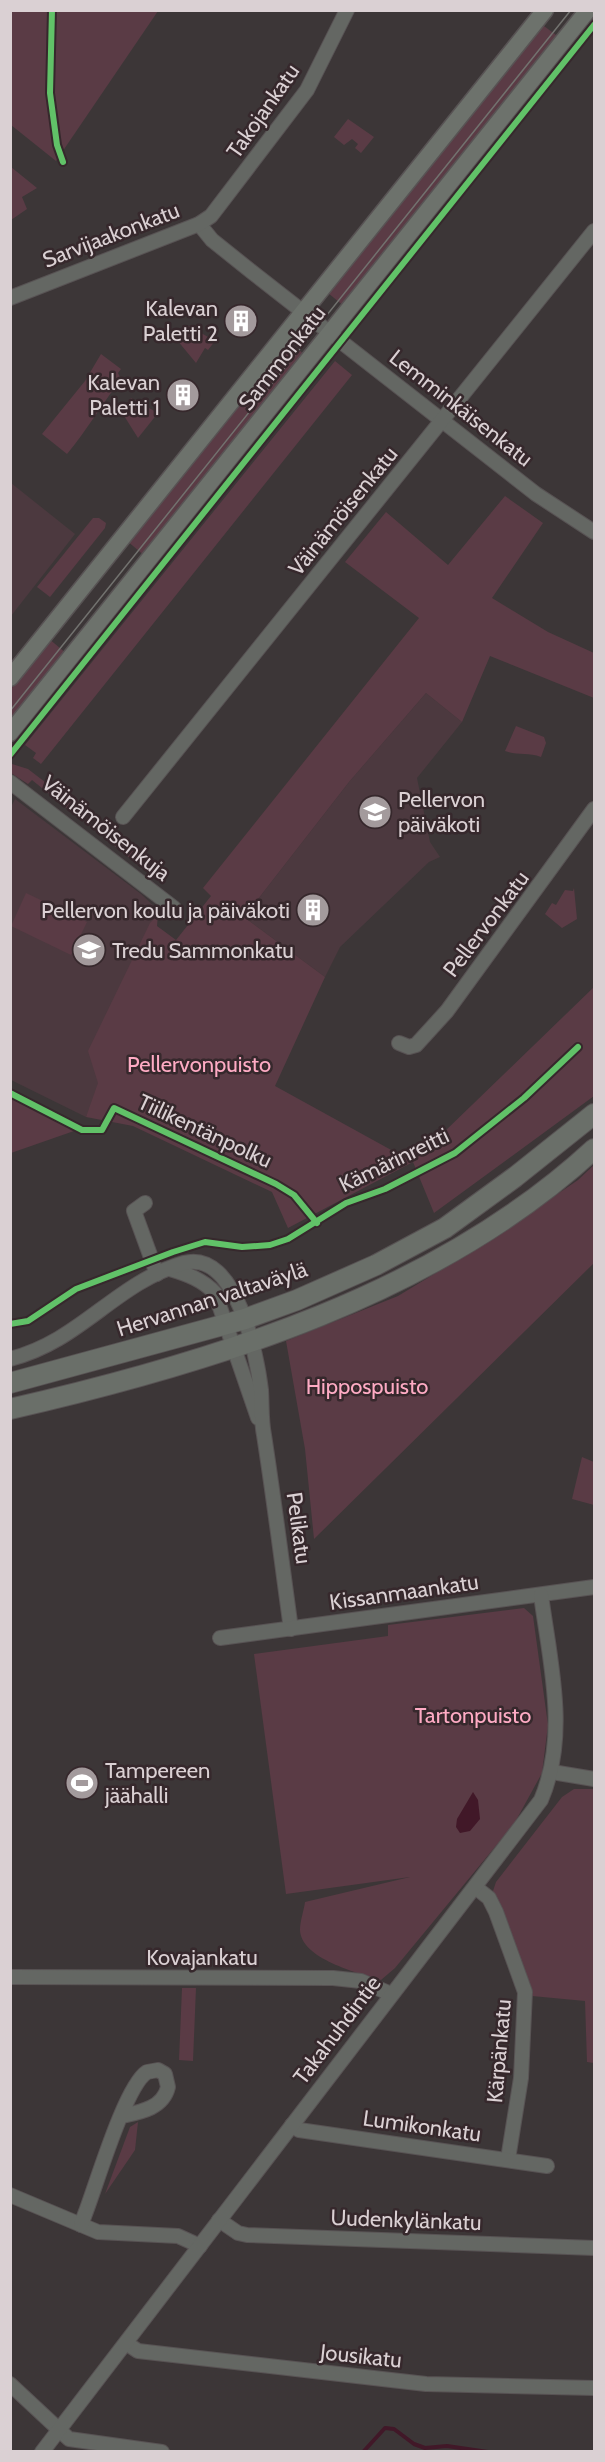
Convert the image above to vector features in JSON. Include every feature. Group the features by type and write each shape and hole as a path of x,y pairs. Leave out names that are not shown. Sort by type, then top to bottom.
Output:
{"highway":[{"name":"Hervannan valtaväylä","path":"10,1383 236,1322 297,1300 376,1265 445,1228 515,1177 594,1114"},
{"path":"10,1409 170,1368 306,1321 408,1277 492,1226 542,1191 594,1149"}],"main road":[{"name":"Sammonkatu","path":"10,678 545,10"},
{"name":"Sammonkatu","path":"10,733 588,10"}],"street":[{"name":"Takojankatu","path":"199,224 211,216 224,202 307,90 347,10"},
{"name":"Sarvijaakonkatu","path":"10,298 199,224 220,247 303,312"},
{"name":"Väinämöisenkatu","path":"123,817 444,421 594,231"},
{"name":"Lemminkäisenkatu","path":"303,312 536,494 594,532"},
{"name":"Väinämöisenkuja","path":"10,782 174,908"},
{"name":"Pellervonkatu","path":"399,1043 409,1047 416,1045 447,1011 594,809"},
{"path":"145,1203 134,1212 164,1271"},
{"name":"Pelikatu","path":"10,1359 50,1345 74,1332 127,1288 164,1271 185,1263 197,1262 216,1271 236,1298 236,1322 263,1433 291,1629"},
{"name":"Kissanmaankatu","path":"220,1638 594,1587"},
{"name":"Takahuhdintie","path":"42,2451 391,1994 532,1814 552,1772 556,1726 540,1595"},
{"path":"552,1772 594,1779"},
{"name":"Kärpänkatu","path":"475,1887 489,1898 496,1912 525,1992 520,2078 508,2159"},
{"name":"Kovajankatu","path":"10,1977 333,1978 361,1981 391,1994"},
{"path":"81,2225 122,2116"},
{"name":"Lumikonkatu","path":"292,2125 299,2130 547,2166"},
{"path":"10,2195 81,2225 110,2233 178,2236 200,2246"},
{"name":"Uudenkylänkatu","path":"219,2220 238,2233 247,2235 594,2248"},
{"name":"Jousikatu","path":"126,2343 138,2351 350,2377 426,2384 594,2388"},
{"path":"10,2384 69,2439 162,2451"}],"shaded area":[{"path":"11,483 75,534 11,616"},
{"name":"Pellervon päiväkoti","path":"426,693 462,722 417,778 430,842 440,857 429,862 340,947 325,977 244,917 349,782"},
{"name":"Tredu Sammonkatu","path":"15,799 141,894 158,910 152,923 161,960 86,1117 11,1080 10,809"},
{"path":"473,1792 478,1800 480,1819 470,1831 460,1833 456,1827 457,1819"}],"green space":[{"path":"10,11 158,11 56,161 11,125"},
{"path":"540,23 560,38 345,307 328,293"},
{"path":"348,119 374,137 361,153 355,148 358,144 352,139 344,145 334,137"},
{"path":"11,167 37,188 22,197 27,209 11,220"},
{"path":"189,326 215,341 208,350 205,348 196,363 177,340"},
{"path":"288,341 305,355 146,557 126,540"},
{"path":"101,354 121,369 118,373 121,379 67,454 42,434 85,381"},
{"path":"335,361 352,375 41,764 33,758 36,753 25,745"},
{"path":"131,398 158,413 138,438 121,411"},
{"name":"Pellervonpuisto","path":"505,496 543,523 492,598 548,632 594,653 594,698 490,656 462,722 426,693 349,782 244,917 325,977 275,1086 413,1162 288,1228 272,1192 133,1126 86,1117 98,1083 88,1051 150,923 158,915 157,926 176,940 211,896 203,888 419,618 345,562 386,512 448,565"},
{"path":"93,518 99,518 106,523 105,528 50,597 37,587"},
{"path":"48,638 67,654 11,726 11,689"},
{"path":"516,726 544,737 546,743 541,757 505,751"},
{"path":"12,764 28,769 84,812 79,818 32,780 28,784 11,773"},
{"path":"117,839 153,866 153,876 112,844"},
{"path":"574,888 577,919 562,928 545,914 552,903 556,905 565,890 573,891"},
{"path":"26,893 87,922 71,955 11,926"},
{"path":"594,987 594,1096 434,1213 413,1162"},
{"path":"10,1098 75,1129 11,1153"},
{"name":"Hippospuisto","path":"594,1165 594,1263 314,1539 305,1449 286,1341 398,1296 492,1239 578,1180"},
{"path":"582,1457 594,1462 594,1505 572,1499"},
{"name":"Tartonpuisto","path":"524,1608 533,1616 548,1725 542,1773 514,1824 395,1968 381,1980 346,1969 320,1957 303,1940 300,1930 305,1902 410,1877 286,1894 254,1654 388,1636 388,1625"},
{"path":"574,1789 594,1789 594,2063 587,2062 585,2001 532,1996 493,1891 496,1882 562,1797"},
{"path":"182,1988 196,1988 193,2061 179,2060"},
{"path":"138,2122 135,2150 105,2194 130,2127"}],"waterway":[{"path":"363,2452 385,2428 394,2429 414,2444 425,2448 447,2446 488,2452"}],"tram line":[{"path":"10,711 571,10"}],"cycle path":[{"path":"52,10 50,93 57,145 63,162"},
{"path":"10,755 594,25"},
{"name":"Kämärinreitti","path":"10,1324 28,1321 76,1289 205,1242 242,1247 270,1245 288,1239 346,1203 385,1189 455,1153 524,1098 578,1047"},
{"name":"Tiilikentänpolku","path":"10,1093 82,1130 102,1130 114,1108 276,1184 294,1195 317,1223"}],"place":[{"name":"Kalevan Paletti 2","path":"241,321"},
{"name":"Kalevan Paletti 1","path":"183,395"},
{"name":"Pellervon päiväkoti","path":"375,812"},
{"name":"Pellervon koulu ja päiväkoti","path":"313,910"},
{"name":"Tredu Sammonkatu","path":"89,950"},
{"name":"Tampereen jäähalli","path":"82,1783"}]}
